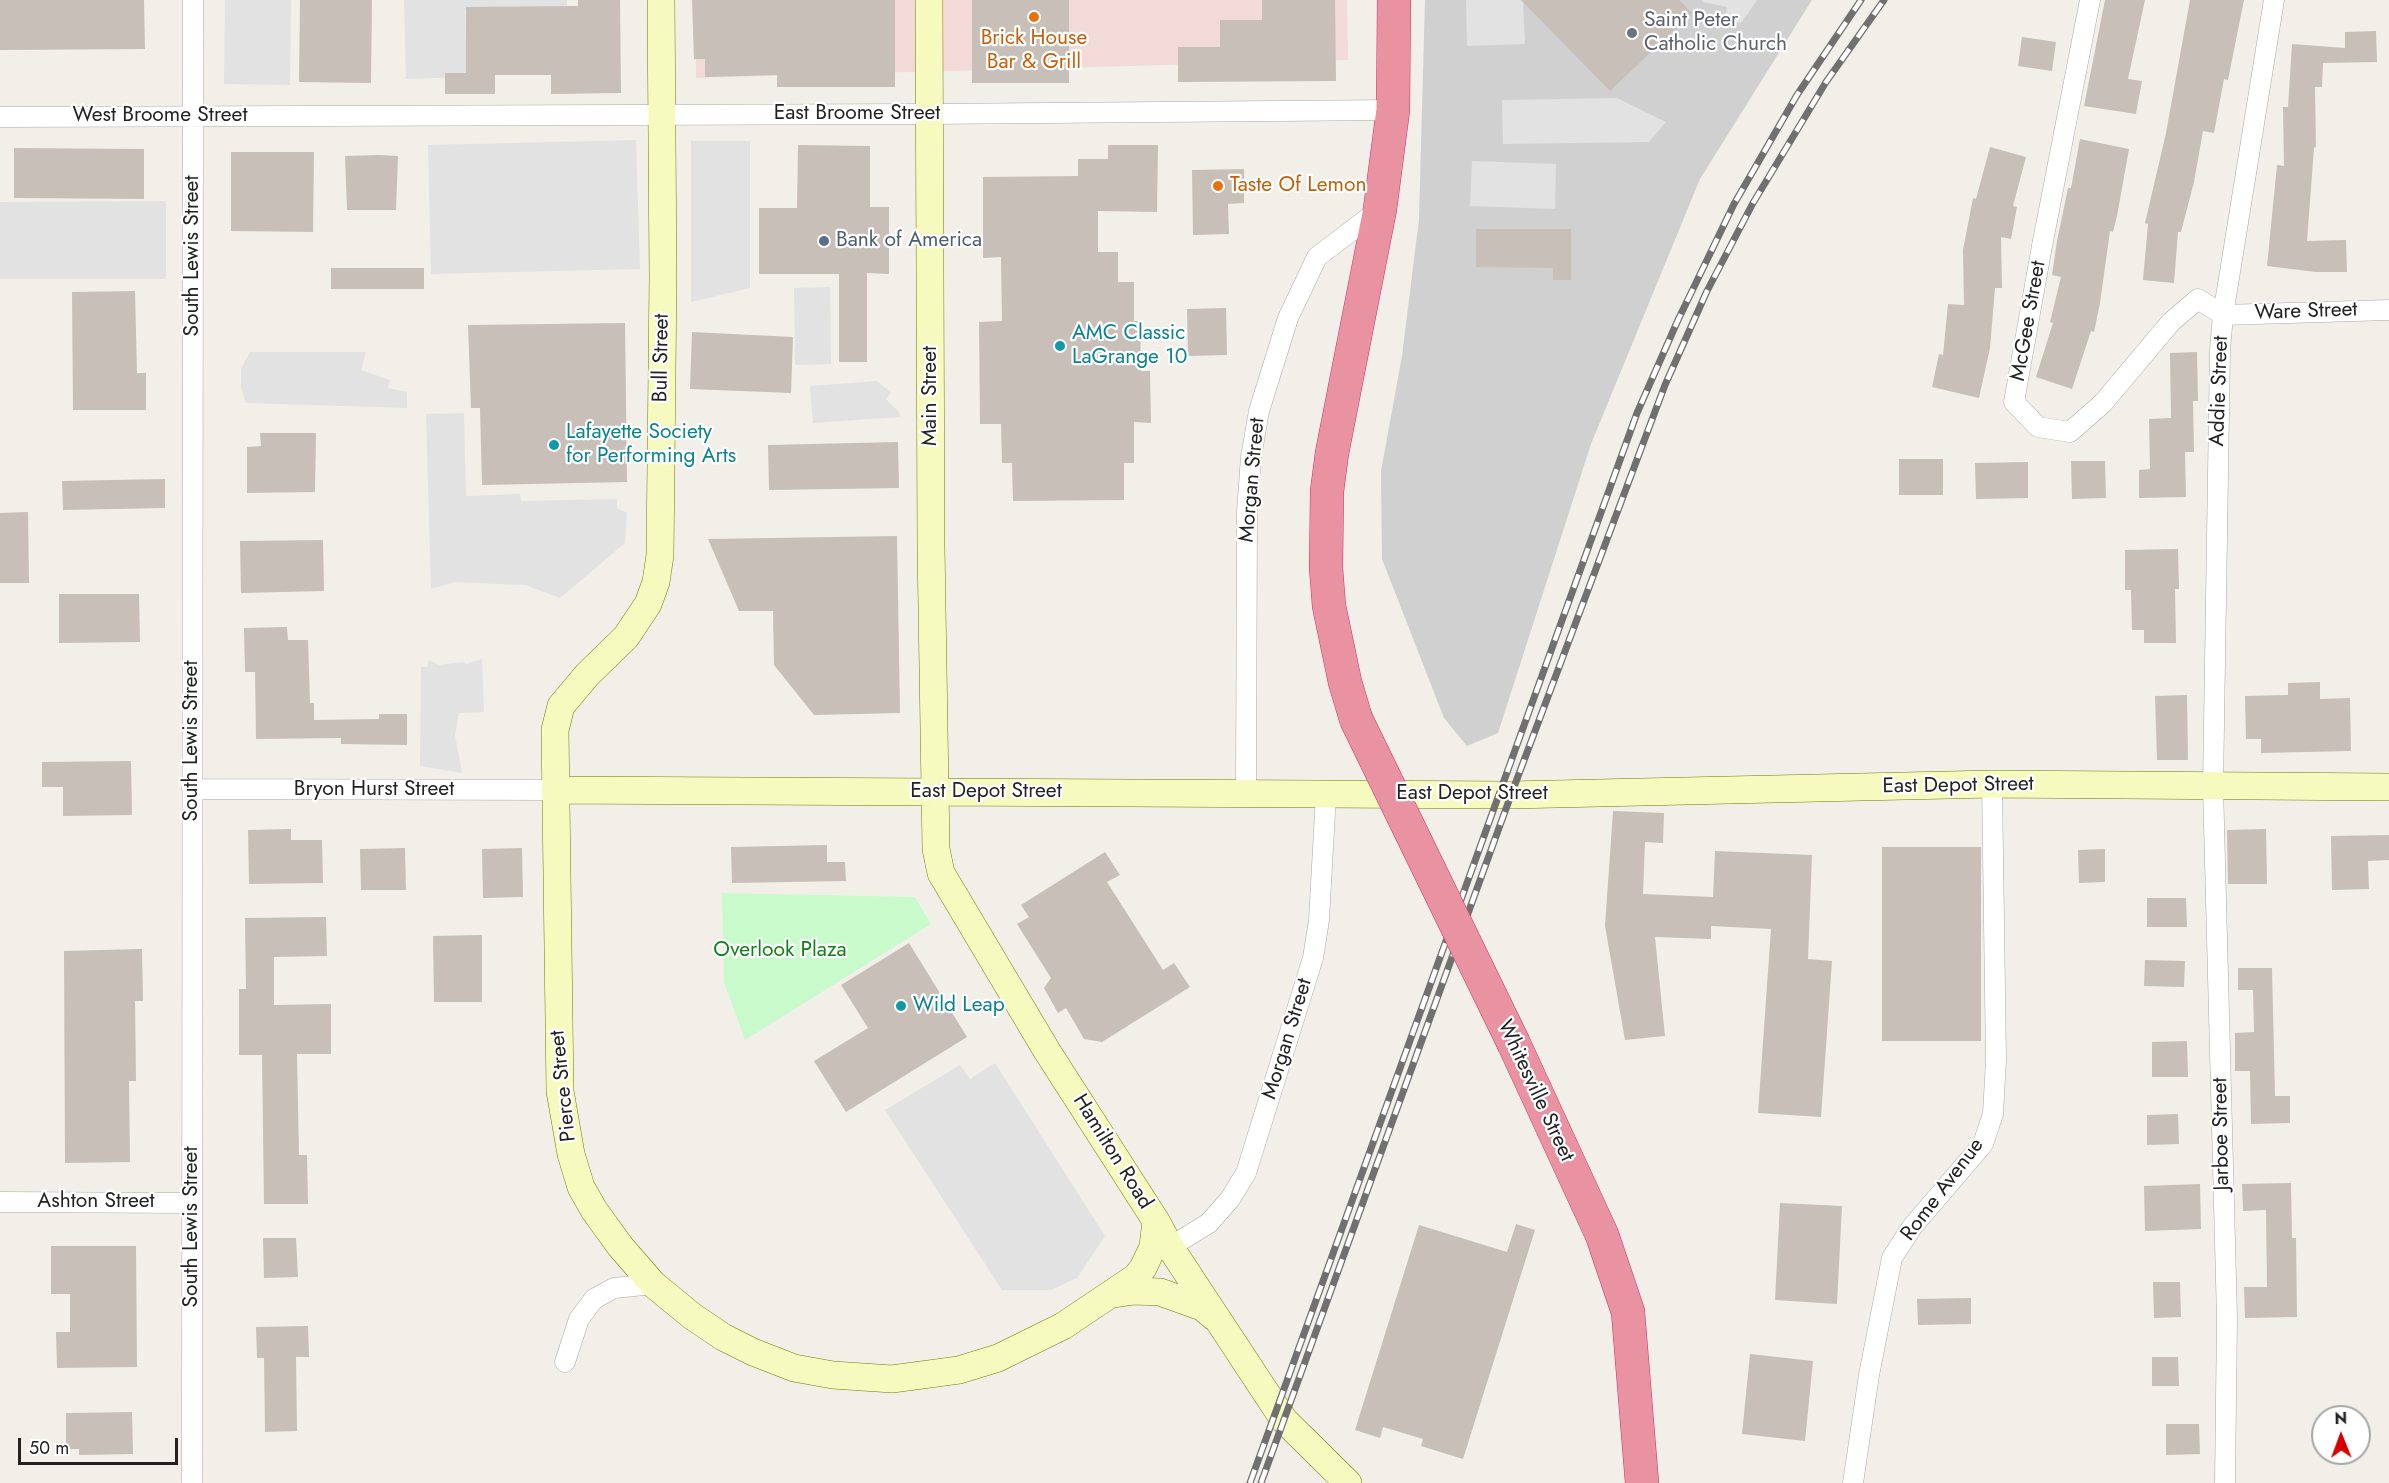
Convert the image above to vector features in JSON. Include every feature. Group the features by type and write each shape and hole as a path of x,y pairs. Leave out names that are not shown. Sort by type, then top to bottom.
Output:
{"highway":[{"path":"1380,209 1393,110 1394,0"},
{"name":"Whitesville Street","path":"1380,209 1332,453 1325,530 1329,606 1335,644 1356,719 1514,1044 1602,1235 1628,1312 1642,1480"}],"street":[{"name":"South Lewis Street","path":"192,1483 193,0"},
{"name":"Bull Street","path":"555,790 555,730 561,706 587,675 626,637 648,604 656,582 660,555 663,277 661,0"},
{"name":"Main Street","path":"929,0 931,547 935,792"},
{"name":"McGee Street","path":"2091,0 2042,246 2014,402 2038,427 2070,432 2103,403 2171,321 2198,299 2223,315"},
{"name":"Addie Street","path":"2213,786 2217,479 2223,315 2274,0"},
{"name":"East Broome Street","path":"320,115 930,114 1393,110"},
{"name":"West Broome Street","path":"0,117 320,115"},
{"name":"Morgan Street","path":"1246,794 1247,512 1251,457 1259,411 1288,318 1317,257 1380,209"},
{"name":"Ware Street","path":"2223,315 2389,310"},
{"name":"East Depot Street","path":"555,790 1510,795 1992,784 2389,787"},
{"name":"Rome Avenue","path":"1853,1483 1869,1375 1892,1258 1912,1227 1983,1144 1993,1114 1996,1060 1992,784"},
{"name":"Jarboe Street","path":"2213,786 2226,1318 2225,1483"},
{"name":"Bryon Hurst Street","path":"192,789 555,790"},
{"name":"Pierce Street","path":"555,790 559,1071 560,1091 571,1154 581,1187 594,1210 620,1246 653,1284 700,1321 723,1337 753,1352 795,1368 832,1375 892,1379 958,1370 998,1358 1063,1326 1114,1294 1136,1277 1143,1268 1153,1247 1156,1221"},
{"name":"Hamilton Road","path":"935,792 936,849 940,873 1047,1051 1156,1221 1170,1247 1284,1420 1348,1483"},
{"name":"Morgan Street","path":"1170,1247 1209,1223 1230,1199 1246,1173 1313,958 1320,911 1326,794"},
{"name":"Ashton Street","path":"0,1202 192,1203"},
{"path":"565,1362 579,1319 594,1299 614,1288 653,1284"},
{"path":"1114,1294 1134,1291 1160,1292 1202,1307 1220,1322"}],"shaded area":[{"path":"225,0 291,0 290,85 224,84"},
{"path":"404,0 567,0 567,6 465,10 467,77 406,79"},
{"path":"695,0 1347,0 1348,60 696,78"},
{"path":"1425,0 1812,0 1700,179 1591,444 1498,733 1467,746 1444,718 1382,559 1381,471 1402,356 1419,219"},
{"path":"1466,0 1523,0 1525,44 1467,46"},
{"path":"1702,0 1757,0 1741,23 1725,20 1727,7"},
{"path":"1617,98 1666,122 1649,142 1503,144 1502,100"},
{"path":"636,140 640,269 431,274 428,145"},
{"path":"691,141 750,141 750,288 691,302"},
{"path":"1472,161 1556,164 1555,209 1470,206"},
{"path":"166,201 166,279 0,279 0,202"},
{"path":"830,287 831,364 795,365 794,288"},
{"path":"250,352 366,352 361,370 390,380 388,388 407,392 407,408 246,403 241,388 241,369"},
{"path":"877,381 891,393 886,399 899,412 900,417 813,423 810,386"},
{"path":"464,413 466,496 520,494 521,501 617,499 617,508 627,513 625,543 560,598 525,585 455,582 431,589 426,414"},
{"path":"482,659 484,712 459,713 455,735 462,773 420,766 421,667 427,667 429,660 439,665 464,662 466,664"},
{"path":"995,1063 1105,1236 1077,1278 1051,1290 1002,1290 885,1110 960,1065 970,1079"}],"green space":[{"name":"Overlook Plaza","path":"722,893 915,897 931,924 745,1040 724,982"}],"building":[{"path":"0,0 144,0 145,49 0,50"},
{"path":"300,0 372,0 371,83 299,82"},
{"path":"578,0 620,0 621,93 551,94 551,75 495,75 495,94 445,94 445,73 466,73 466,7 578,6"},
{"path":"692,0 895,0 895,87 777,87 777,75 705,77 705,59 694,59"},
{"path":"972,0 1069,0 1069,83 972,83"},
{"path":"1262,0 1335,0 1336,81 1178,82 1178,47 1220,47 1220,20 1262,20"},
{"name":"Saint Peter Catholic Church","path":"1521,0 1679,0 1692,13 1610,91"},
{"path":"2105,0 2145,0 2128,79 2142,81 2136,114 2084,106"},
{"path":"2190,0 2244,0 2228,80 2224,79 2214,133 2203,131 2194,182 2181,232 2178,232 2174,283 2143,280 2148,224 2145,223 2166,133"},
{"path":"2376,31 2377,62 2323,63 2322,87 2315,87 2316,147 2314,148 2307,241 2346,240 2347,272 2316,272 2267,266 2277,165 2284,166 2283,107 2288,107 2292,44 2345,48 2345,32"},
{"path":"2022,37 2056,42 2052,71 2018,66"},
{"path":"2080,139 2129,149 2117,216 2113,232 2110,231 2094,332 2091,331 2072,389 2036,377 2053,323 2050,322 2061,277 2052,275 2057,241 2068,188 2071,188"},
{"name":"Bank of America","path":"798,145 870,146 870,207 889,207 889,274 867,273 867,362 839,362 839,274 759,274 759,208 797,208"},
{"name":"AMC Classic LaGrange 10","path":"1108,145 1158,145 1157,212 1098,211 1098,252 1118,252 1118,282 1134,282 1134,321 1140,321 1141,371 1150,371 1151,423 1134,422 1134,463 1124,463 1124,500 1013,501 1012,463 1002,463 1001,424 980,424 979,322 1002,321 1001,257 983,258 983,177 1078,176 1078,159 1108,159"},
{"path":"1990,147 2026,157 2013,206 2017,207 2011,239 2001,237 2002,288 1995,288 1990,348 1979,398 1932,387 1939,354 1943,355 1948,304 1964,305 1963,250 1973,198 1976,199"},
{"path":"14,148 144,149 144,199 14,198"},
{"path":"231,152 314,152 313,232 231,231"},
{"path":"345,156 398,156 396,210 347,210"},
{"name":"Taste Of Lemon","path":"1244,169 1244,203 1228,204 1229,234 1193,235 1192,170"},
{"path":"1476,229 1571,229 1571,280 1553,280 1553,268 1476,267"},
{"path":"331,268 424,268 424,289 331,289"},
{"path":"135,291 137,373 146,373 146,410 73,410 72,292"},
{"path":"1226,308 1227,355 1188,356 1187,309"},
{"path":"625,323 627,482 482,485 480,408 471,408 468,325"},
{"path":"692,332 793,337 791,393 690,389"},
{"path":"2197,352 2198,401 2193,401 2194,452 2185,452 2186,497 2139,498 2139,470 2150,469 2149,419 2171,418 2170,353"},
{"path":"260,433 316,433 315,492 247,493 247,447 261,446"},
{"path":"898,442 899,488 769,490 768,445"},
{"path":"1899,459 1943,459 1943,495 1899,495"},
{"path":"2071,461 2105,461 2106,498 2072,499"},
{"path":"2028,462 2028,498 1976,499 1975,463"},
{"path":"165,479 165,508 63,510 62,481"},
{"path":"28,512 29,583 0,583 0,513"},
{"path":"897,536 900,713 814,715 774,665 773,611 739,611 708,539"},
{"path":"323,540 324,591 241,593 240,541"},
{"path":"2178,549 2179,589 2175,589 2176,643 2144,643 2144,630 2132,630 2131,590 2125,590 2125,550"},
{"path":"59,594 139,594 140,642 59,643"},
{"path":"287,627 288,640 308,640 310,703 314,703 314,720 379,719 379,714 407,714 407,745 341,744 341,738 256,739 255,672 245,672 244,628"},
{"path":"2320,682 2320,699 2350,698 2351,751 2261,753 2261,739 2246,739 2245,696 2288,695 2288,683"},
{"path":"2187,695 2188,760 2157,760 2155,696"},
{"path":"131,761 132,815 63,816 63,787 42,787 42,762"},
{"path":"1613,811 1664,813 1663,843 1645,842 1643,894 1713,897 1715,851 1812,855 1808,959 1832,961 1821,1117 1758,1113 1771,929 1711,926 1711,939 1655,937 1665,1036 1625,1040 1605,926"},
{"path":"291,829 291,840 322,840 323,883 249,884 248,830"},
{"path":"2266,829 2267,884 2228,884 2227,830"},
{"path":"2389,835 2389,860 2368,861 2369,889 2332,890 2331,836"},
{"path":"827,845 827,862 845,862 846,881 732,883 731,847"},
{"path":"1882,847 1981,847 1981,1041 1882,1041"},
{"path":"405,848 406,890 361,890 360,849"},
{"path":"522,848 523,897 483,898 482,849"},
{"path":"2105,849 2105,882 2079,883 2078,850"},
{"path":"1105,852 1120,875 1107,882 1163,970 1174,963 1190,987 1102,1042 1084,1039 1066,1008 1058,1013 1044,988 1051,978 1017,924 1029,917 1021,905"},
{"path":"2147,898 2186,898 2187,927 2147,927"},
{"path":"326,917 327,956 274,957 274,1005 331,1004 331,1054 297,1054 299,1155 307,1155 308,1204 264,1204 262,1055 239,1055 239,989 246,989 245,918"},
{"path":"482,935 482,1002 434,1002 433,936"},
{"name":"Wild Leap","path":"909,943 967,1037 846,1112 814,1061 868,1028 841,985"},
{"path":"142,949 143,1001 135,1001 136,1081 129,1081 130,1162 65,1163 64,951"},
{"path":"2145,960 2185,961 2184,987 2144,986"},
{"path":"2238,968 2272,968 2275,1096 2290,1096 2290,1123 2251,1124 2250,1071 2235,1071 2235,1033 2254,1032 2253,990 2238,990"},
{"path":"2187,1041 2188,1077 2152,1077 2152,1042"},
{"path":"2178,1114 2179,1144 2147,1145 2147,1115"},
{"path":"2291,1183 2292,1238 2296,1238 2297,1317 2245,1318 2244,1287 2267,1287 2266,1210 2243,1211 2242,1184"},
{"path":"2200,1184 2201,1229 2145,1231 2144,1186"},
{"path":"1780,1203 1842,1206 1837,1304 1775,1300"},
{"path":"1516,1224 1535,1230 1463,1459 1421,1446 1423,1439 1383,1427 1380,1438 1355,1430 1419,1225 1507,1252"},
{"path":"263,1238 296,1238 298,1277 264,1278"},
{"path":"51,1246 136,1246 137,1367 57,1368 56,1332 70,1332 70,1294 51,1294"},
{"path":"2153,1282 2180,1282 2181,1317 2154,1318"},
{"path":"1971,1298 1971,1324 1918,1325 1917,1299"},
{"path":"308,1326 309,1357 296,1357 297,1431 265,1432 264,1358 257,1358 256,1327"},
{"path":"1750,1354 1813,1361 1805,1441 1742,1434"},
{"path":"2152,1357 2178,1357 2179,1386 2152,1386"},
{"path":"132,1412 133,1454 79,1455 79,1449 66,1449 66,1413"},
{"path":"2166,1424 2199,1424 2200,1454 2166,1455"}],"railway":[{"path":"1250,1483 1637,413 1678,320 1734,204 1797,95 1861,0"},
{"path":"1261,1483 1511,795 1665,385 1707,291 1753,203 1826,82 1884,0"}],"place":[{"name":"Brick House Bar & Grill","path":"1034,17"},
{"name":"Saint Peter Catholic Church","path":"1632,33"},
{"name":"Taste Of Lemon","path":"1218,186"},
{"name":"Bank of America","path":"824,241"},
{"name":"AMC Classic LaGrange 10","path":"1060,346"},
{"name":"Lafayette Society for Performing Arts","path":"554,445"},
{"name":"Wild Leap","path":"901,1006"}]}
